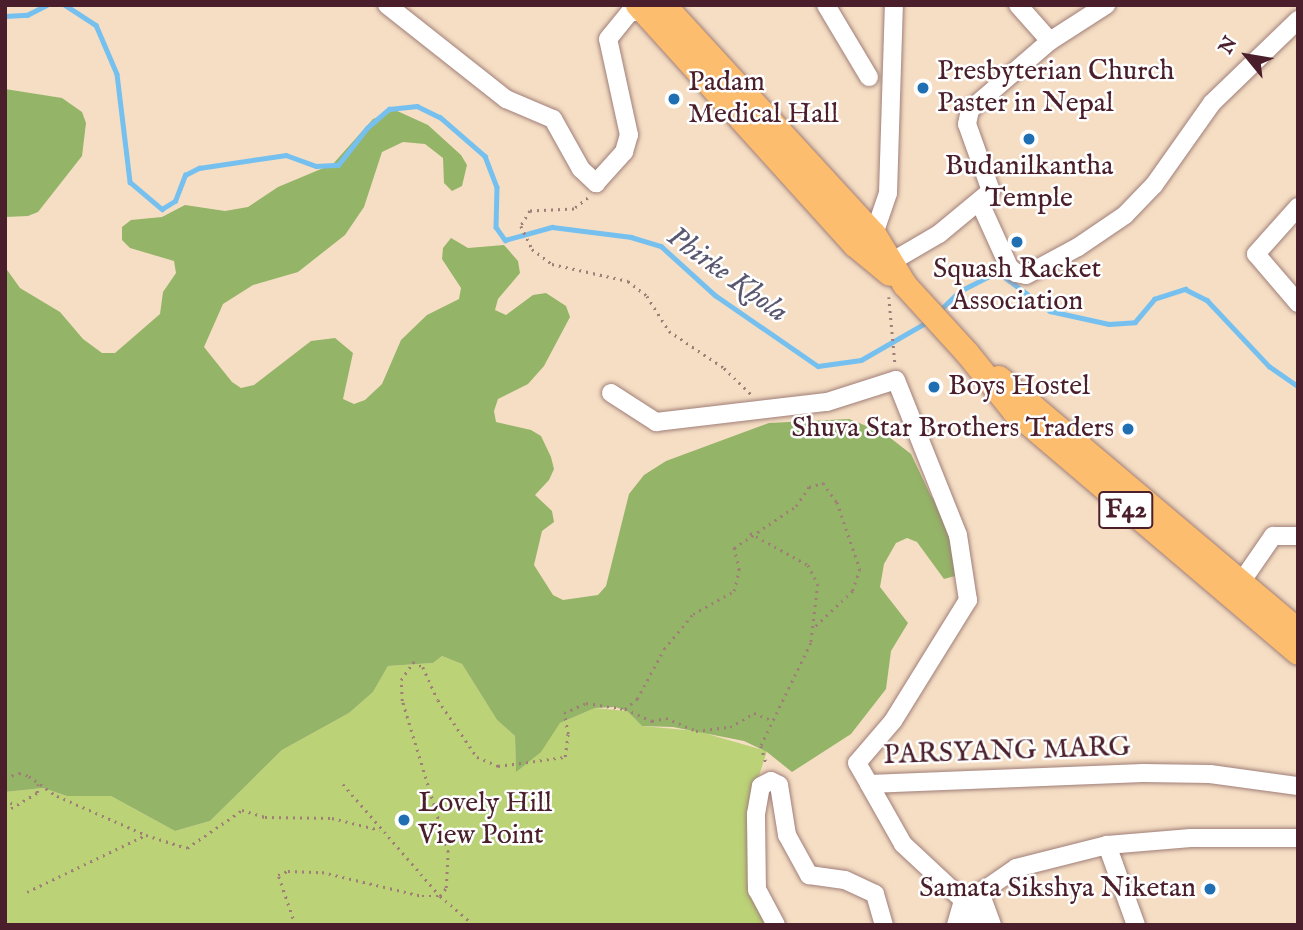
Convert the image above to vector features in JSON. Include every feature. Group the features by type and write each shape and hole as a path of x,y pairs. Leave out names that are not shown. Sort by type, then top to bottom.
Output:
{"highway":[{"name":"F42","path":"653,8 874,234 905,285"},
{"name":"F42","path":"653,8 855,245 905,285 968,354 1235,590 1298,653"},
{"name":"F42","path":"1235,590 1298,631"}],"street":[{"path":"387,5 506,99 553,119 581,169 596,183 624,152 629,135 608,39 630,12 653,8"},
{"path":"826,5 869,77"},
{"path":"874,234 888,193 894,5"},
{"path":"1018,5 1050,41"},
{"path":"891,262 980,203 991,191 967,117 1050,41 1106,5"},
{"path":"980,203 1009,267 1016,273 1026,275 1077,247 1125,215 1154,185 1212,103 1298,20"},
{"path":"1298,207 1256,254 1298,303"},
{"path":"611,393 656,422 827,402 896,380 958,535 968,600 892,721 857,763 869,784"},
{"path":"1235,590 1273,536 1298,536"},
{"name":"PARSYANG MARG","path":"963,900 903,844 869,784 1143,773 1210,774 1298,786"},
{"path":"776,925 757,890 756,814 761,786 771,781 779,785 787,835 809,875 845,880 875,894 884,925"},
{"path":"956,925 963,900 1016,868 1107,845 1191,838 1298,838"},
{"path":"1107,845 1136,925"},
{"path":"974,925 980,892"},
{"path":"980,892 992,925"}],"path":[{"path":"596,183 580,207 530,211 522,232 529,244 552,264 628,281 647,296 669,331 724,368 764,409"},
{"path":"891,309 895,364"},
{"path":"625,709 637,699 664,649 693,614 734,591 739,570 734,548 750,533 796,506 809,487 823,483 837,502 860,569 853,591 814,628"},
{"path":"750,533 808,565 818,584 811,643 771,720 761,746 771,781"},
{"path":"440,896 449,875 448,852 402,701 401,680 413,662 423,667 438,700 477,757 498,766 565,757 568,734 564,713 586,703 625,709 652,721 666,718 696,731 730,727 754,713 771,720"},
{"path":"5,778 19,773 38,782 57,796 146,835 187,848 242,810 265,817 332,818 380,830"},
{"path":"5,812 37,793 38,782"},
{"path":"344,784 380,830 440,896 474,925"},
{"path":"5,798 15,806"},
{"path":"27,892 146,835"},
{"path":"295,925 278,875 288,871 322,872 405,894 440,896"}],"green space":[{"path":"5,89 62,98 82,112 86,123 82,156 38,212 28,216 5,217"},
{"path":"395,110 428,125 461,155 467,165 462,186 452,191 444,183 443,158 425,144 403,142 382,152 364,207 345,235 298,272 253,285 223,304 204,347 232,382 241,388 254,385 311,341 335,338 353,353 343,399 354,404 365,400 382,384 401,340 427,315 459,299 461,288 442,259 443,248 451,238 468,248 504,245 518,261 520,273 498,299 495,310 506,315 533,295 546,293 566,306 570,317 544,366 528,384 498,399 494,411 496,422 531,430 541,436 551,457 554,469 549,480 535,495 552,511 554,522 542,531 534,565 553,595 563,600 598,595 606,586 629,494 644,475 666,461 769,423 849,419 884,433 911,454 931,496 951,523 955,576 944,579 917,542 907,538 896,543 884,564 880,587 908,623 891,651 886,689 851,734 792,772 767,752 744,741 673,727 642,726 627,711 615,707 595,708 560,723 541,752 516,772 515,736 497,720 462,664 442,656 433,663 388,666 373,692 349,713 282,750 210,821 175,831 111,796 67,796 43,788 5,792 5,267 20,288 60,312 83,339 102,353 115,353 160,314 163,292 176,273 174,261 130,248 122,240 122,227 131,220 162,217 185,205 225,211 248,207 278,187 333,164 373,119"},
{"path":"442,656 462,664 497,720 515,736 516,771 560,723 595,708 627,711 642,726 697,731 767,751 748,810 747,883 765,925 5,925 5,792 43,788 67,796 111,796 175,831 210,821 282,750 349,713 373,692 388,666 433,663"}],"waterway":[{"name":"Phirke Khola","path":"5,16 27,15 47,5"},
{"name":"Phirke Khola","path":"65,5 96,25 117,74 130,182 162,209 175,201 185,175 199,168 286,155 316,166 338,165 367,128 389,109 417,106 440,117 485,156 497,187 496,227 505,240 552,227 631,237 661,246 715,295 818,366 861,360 927,322"},
{"name":"Phirke Khola","path":"939,311 960,291 991,275 1002,275 1050,311 1109,324 1135,322 1154,299 1185,289 1207,300 1269,366 1298,386"}],"place":[{"name":"Presbyterian Church Paster in Nepal","path":"923,88"},
{"name":"Padam Medical Hall","path":"674,99"},
{"name":"Budanilkantha Temple","path":"1029,139"},
{"name":"Squash Racket Association","path":"1017,242"},
{"name":"Boys Hostel","path":"934,387"},
{"name":"Shuva Star Brothers Traders","path":"1128,429"},
{"name":"Lovely Hill View Point","path":"404,820"},
{"name":"Samata Sikshya Niketan","path":"1210,889"}]}
